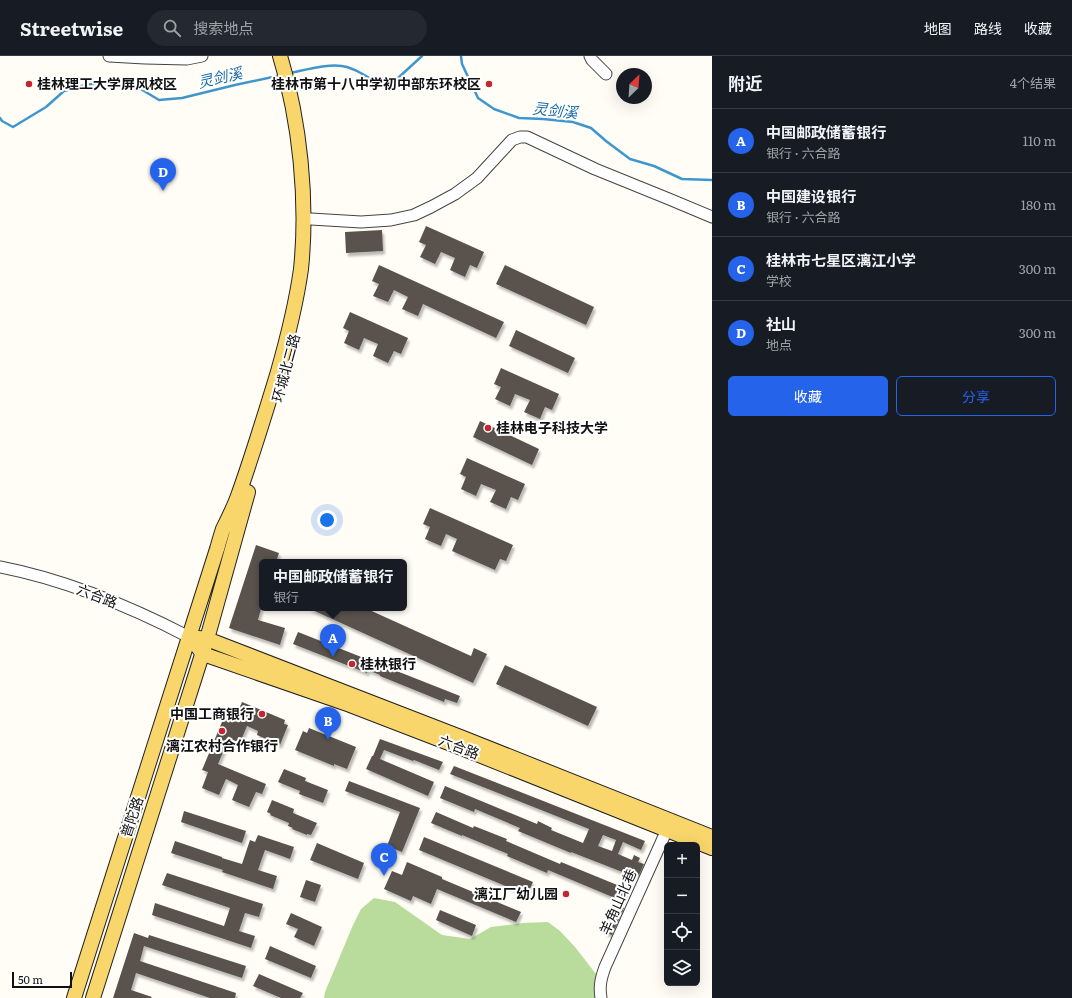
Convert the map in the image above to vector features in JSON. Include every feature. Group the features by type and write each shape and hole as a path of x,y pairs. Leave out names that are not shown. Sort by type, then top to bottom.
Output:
{"main road":[{"path":"285,58 293,90"},
{"name":"环城北二路","path":"207,639 246,498 291,353 301,309 307,269 311,218 308,155 293,90"},
{"name":"环城北二路","path":"189,637 222,531 238,495 256,443 284,351 294,308 300,268 303,228 300,156 293,90"},
{"path":"189,637 203,654"},
{"name":"六合路","path":"189,637 207,639 463,738 669,825 712,848"},
{"name":"普陀路","path":"74,998 189,637"},
{"name":"普陀路","path":"93,998 207,639"},
{"name":"六合路","path":"203,654 350,705 669,825 712,837"}],"street":[{"path":"109,56 187,59 200,56"},
{"path":"590,56 606,74"},
{"path":"311,218 361,222 391,220 414,215 432,207 477,178 512,140 520,137 527,137 595,169 712,217"},
{"name":"六合路","path":"0,567 42,577 84,590 154,619 189,637"},
{"name":"羊角山北巷","path":"601,998 601,978 605,967 669,825"}],"green space":[{"path":"374,898 395,902 442,935 470,939 491,927 548,922 560,931 575,947 596,974 598,998 324,998 325,992 361,909"}],"building":[{"path":"426,226 484,252 477,268 470,265 465,277 450,270 455,258 441,252 435,264 420,257 426,245 419,242"},
{"path":"382,230 383,251 346,253 345,232"},
{"path":"379,265 504,322 496,338 423,304 418,316 402,309 408,297 394,290 388,302 373,296 379,284 372,281"},
{"path":"505,265 594,307 586,325 496,284"},
{"path":"350,312 408,338 401,354 394,351 388,363 373,356 378,344 364,338 359,350 344,343 349,331 343,328"},
{"path":"516,330 575,358 568,373 509,346"},
{"path":"501,368 559,394 552,410 545,407 540,419 524,412 530,400 515,394 510,406 495,399 501,387 494,384"},
{"path":"480,421 539,449 532,465 473,437"},
{"path":"467,458 525,484 518,500 511,497 506,509 490,502 496,490 481,484 476,496 461,489 466,477 460,474"},
{"path":"430,508 513,545 506,561 500,559 495,570 452,551 457,539 446,534 441,546 425,539 430,527 423,524"},
{"path":"256,545 279,553 277,559 259,559 259,611 260,611 258,620 285,628 280,645 229,628"},
{"path":"315,611 372,611 471,656 474,648 487,654 473,683"},
{"path":"298,632 460,696 457,703 445,699 444,702 368,670 367,673 293,644"},
{"path":"505,665 597,707 588,726 496,684"},
{"path":"242,702 285,720 284,724 288,725 280,745 257,735 258,731 247,726 240,743 229,738 218,764 266,784 262,794 256,792 249,807 232,800 238,785 226,779 219,795 202,788 208,772 202,770 227,710 237,714"},
{"path":"309,728 356,747 347,769 334,764 334,766 295,750 303,731 307,733"},
{"path":"380,739 443,762 439,770 384,750 380,759 434,782 428,796 366,769"},
{"path":"454,766 645,841 641,850 623,842 618,854 632,860 634,855 640,858 638,862 644,864 639,875 627,870 625,873 571,853 518,831 520,828 475,809 474,812 440,798 445,786 537,824 538,821 552,828 551,830 583,843 589,829 450,774","holes":["603,835 616,840 612,851 598,846"]},
{"path":"284,769 306,778 305,781 328,790 323,803 299,794 300,791 278,782"},
{"path":"349,781 420,808 402,852 387,846 400,812 345,791"},
{"path":"272,800 294,809 293,813 317,823 311,835 307,835 292,829 293,828 288,826 289,823 270,815 271,814 267,812"},
{"path":"184,811 246,831 242,843 181,822"},
{"path":"436,812 473,828 474,826 507,839 506,841 560,864 561,862 627,889 622,901 548,870 547,873 507,856 508,854 431,823"},
{"path":"258,835 294,847 290,859 265,850 258,870 277,876 273,889 222,872 223,870 171,853 175,841 242,864 250,840 255,842"},
{"path":"424,837 533,882 527,895 419,850"},
{"path":"317,843 364,863 358,879 310,860"},
{"path":"407,862 442,877 442,879 521,912 516,922 437,889 431,904 413,896 411,901 384,889 392,871 402,875"},
{"path":"167,873 263,904 259,917 245,913 239,931 255,936 251,948 152,915 155,903 224,926 230,908 162,885"},
{"path":"306,880 321,885 315,902 300,897"},
{"path":"616,904 624,908 612,935 604,932"},
{"path":"440,910 476,925 472,936 436,920"},
{"path":"291,913 322,927 314,946 294,937 298,929 286,924"},
{"path":"134,933 148,938 149,935 246,966 242,978 144,946 140,961 236,993 235,998 210,998 136,973 131,990 152,997 113,998"},
{"path":"270,946 316,966 311,978 265,959"},
{"path":"259,974 303,993 300,998 281,998 253,986"}],"waterway":[{"name":"灵剑溪","path":"290,73 318,67 334,65 341,66 361,73 382,87 398,78 422,56"},
{"name":"灵剑溪","path":"461,56 462,64 478,98 494,109 519,118 573,122 591,128 630,159 654,166 682,179 712,180"},
{"name":"灵剑溪","path":"0,118 2,121 13,127 46,107 64,91 85,85 122,83 139,88 159,100 182,98 282,75"}],"place":[{"name":"桂林理工大学屏风校区","path":"29,84"},
{"name":"桂林市第十八中学初中部东环校区","path":"489,84"},
{"name":"社山","path":"163,191"},
{"name":"桂林电子科技大学","path":"488,428"},
{"name":"中国邮政储蓄银行","path":"333,657"},
{"name":"桂林银行","path":"352,664"},
{"name":"中国工商银行","path":"262,714"},
{"name":"漓江农村合作银行","path":"222,731"},
{"name":"中国建设银行","path":"328,740"},
{"name":"桂林市七星区漓江小学","path":"384,876"},
{"name":"漓江厂幼儿园","path":"566,894"}]}
